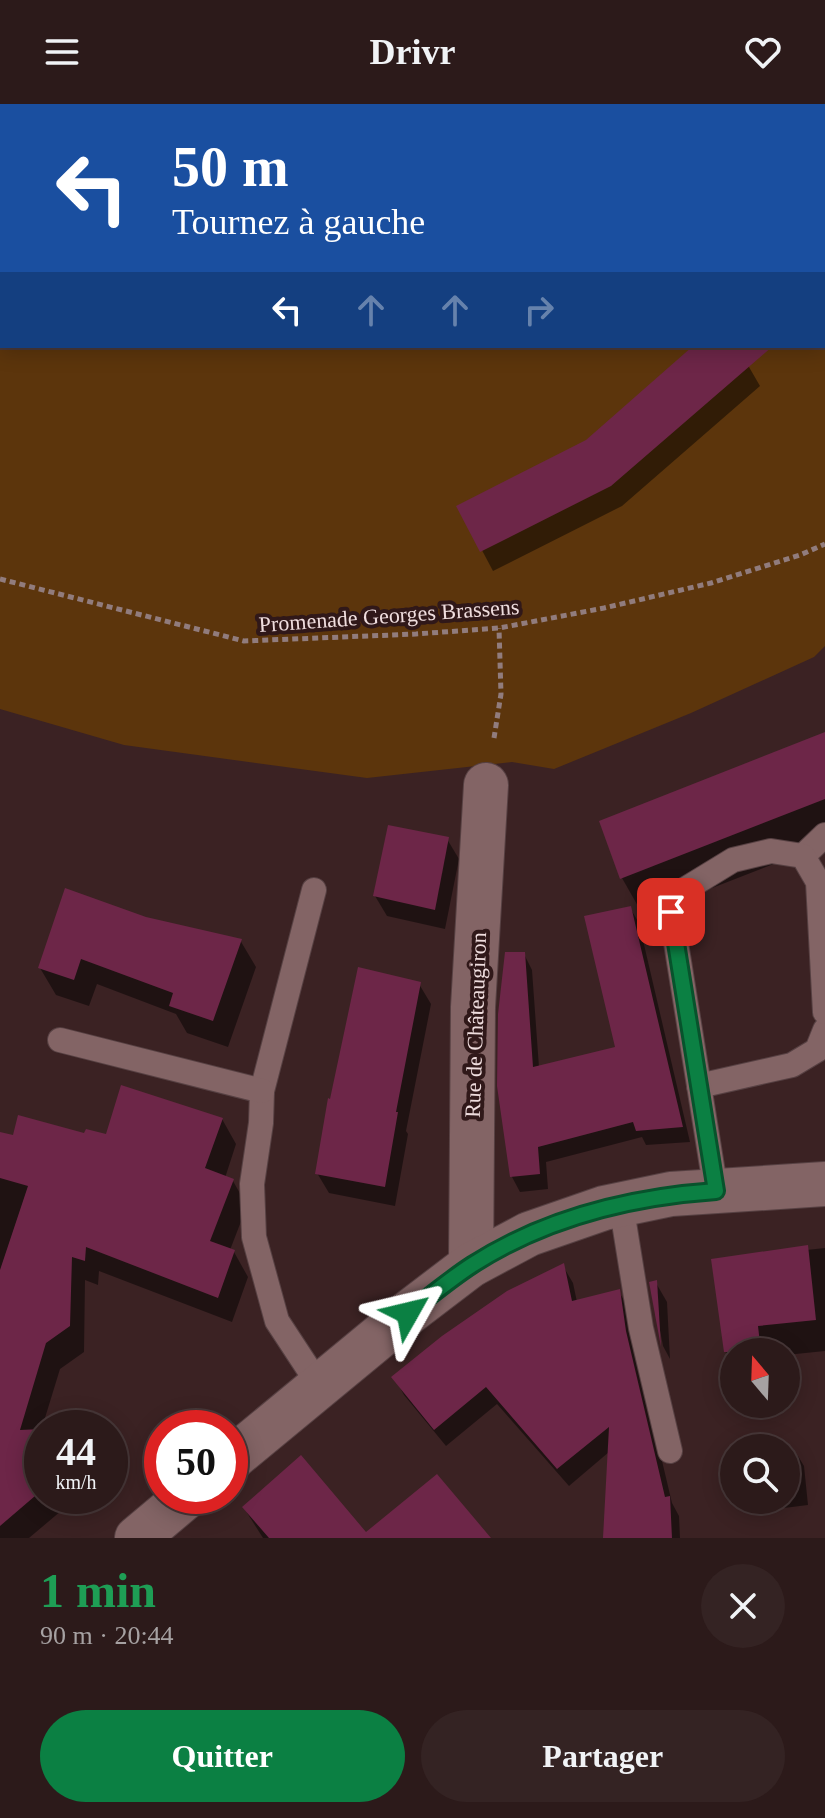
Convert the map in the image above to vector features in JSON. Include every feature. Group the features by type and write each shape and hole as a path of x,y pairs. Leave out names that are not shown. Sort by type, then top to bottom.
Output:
{"main road":[{"name":"Rue de Châteaugiron","path":"471,1265 473,1007 486,785"},
{"path":"248,1445 471,1265 529,1234 621,1204 671,1194 825,1184"},
{"path":"137,1538 166,1514"}],"lane":[{"path":"803,856 825,835"},
{"path":"716,1191 671,912 679,893 733,860 771,851 803,856"},
{"path":"803,856 818,882 825,1012"},
{"path":"314,890 262,1091 261,1123 252,1184 254,1237 277,1321 319,1385"},
{"path":"699,1086 792,1065 817,1050 825,1030"},
{"path":"60,1040 262,1091"},
{"path":"621,1204 641,1328 670,1451"}],"path":[{"name":"Promenade Georges Brassens","path":"0,579 244,641 416,634 499,628 604,608 711,583 825,544"},
{"path":"486,785 501,694 499,628"}],"shaded area":[{"path":"0,348 825,348 825,646 814,657 691,713 554,769 512,762 367,778 124,745 0,709"}],"building":[{"path":"691,348 771,348 611,486 480,552 456,506 586,440"},
{"path":"825,732 825,799 620,879 599,821"},
{"path":"388,825 449,837 435,910 373,896"},
{"path":"65,888 146,917 242,939 213,1021 169,1006 173,993 81,959 74,980 38,968"},
{"path":"631,906 683,1127 636,1131 633,1122 538,1147 540,1174 510,1177 497,1086 498,1014 505,952 525,952 533,1067 615,1047 584,916"},
{"path":"358,967 421,982 385,1187 315,1174 328,1098"},
{"path":"121,1085 223,1118 205,1168 234,1179 210,1241 235,1250 218,1298 86,1247 85,1261 72,1257 70,1326 46,1343 20,1430 24,1430 24,1505 0,1526 0,1270 28,1186 0,1178 0,1132 13,1135 18,1115 84,1133 86,1129 106,1134"},
{"path":"808,1245 816,1320 758,1326 759,1338 722,1338 711,1259"},
{"path":"564,1263 572,1301 620,1289 626,1331 665,1497 670,1496 672,1538 603,1538 609,1427 557,1469 486,1387 434,1430 391,1377 442,1336 507,1291"},
{"path":"657,1280 661,1347 649,1282"},
{"path":"301,1455 366,1532 437,1474 491,1538 269,1538 248,1514 248,1502"}],"route":[{"path":"408,1313 471,1265 529,1234 621,1204 671,1194 716,1191 671,912"}]}
